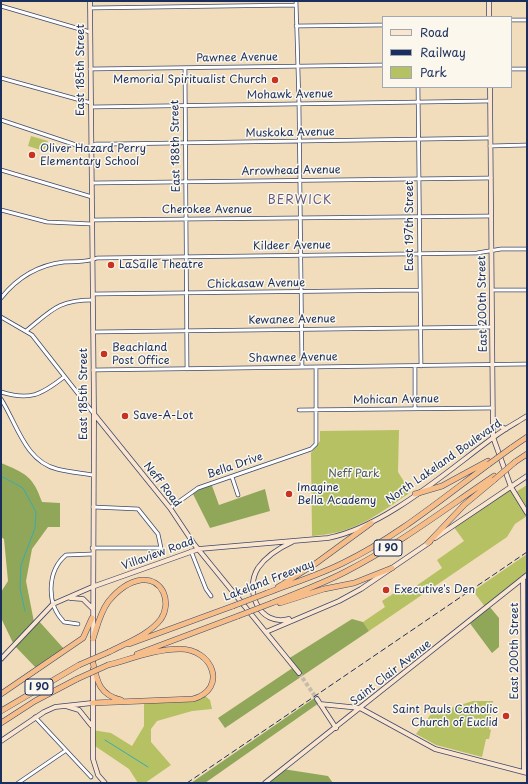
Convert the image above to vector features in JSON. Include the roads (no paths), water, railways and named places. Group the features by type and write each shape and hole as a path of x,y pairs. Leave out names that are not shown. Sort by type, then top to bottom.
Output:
{"highway":[{"path":"415,494 442,486 489,462 527,437"},
{"name":"Lakeland Freeway","path":"1,723 35,701 108,665 273,604 330,579 372,558 494,478 527,454"},
{"name":"Lakeland Freeway","path":"1,711 79,665 109,652 344,563 370,548 437,502 489,462"},
{"path":"428,542 464,505 494,478"},
{"path":"274,590 285,581 322,559 371,523"},
{"path":"273,604 324,589 362,581 392,568"},
{"path":"93,639 100,616 107,603 115,594 134,582 141,580 148,580 159,586 166,596 165,610 161,619 150,630 109,652"},
{"path":"1,694 83,638 92,618"},
{"path":"92,703 193,699 199,697 207,691 212,683 212,669 205,657 192,651 181,649 144,654 108,665"},
{"path":"93,663 97,681 102,690 112,698 128,702"}],"street":[{"name":"East 185th Street","path":"90,1 94,414 92,726 94,767 98,775 105,783"},
{"path":"296,1 299,104 302,367"},
{"path":"489,1 489,16"},
{"path":"90,8 296,5"},
{"path":"1,6 90,32"},
{"path":"512,20 527,20"},
{"path":"296,26 382,25"},
{"name":"Pawnee Avenue","path":"90,69 382,65"},
{"name":"East 188th Street","path":"185,68 187,369"},
{"path":"512,69 527,69"},
{"name":"Mohawk Avenue","path":"1,78 90,105 490,101"},
{"name":"East 197th Street","path":"418,88 421,366"},
{"name":"East 200th Street","path":"490,88 494,437 511,487 527,513"},
{"name":"Muskoka Avenue","path":"1,120 85,148 91,146 186,143 490,138"},
{"path":"490,146 527,145"},
{"path":"1,170 92,197"},
{"name":"Arrowhead Avenue","path":"92,183 491,178"},
{"name":"Cherokee Avenue","path":"1,210 47,222 491,216"},
{"name":"Kildeer Avenue","path":"1,298 15,283 36,269 56,263 88,262 97,258 420,254 491,252 501,249 527,249"},
{"name":"Chickasaw Avenue","path":"92,294 420,290"},
{"path":"492,290 527,290"},
{"path":"26,331 62,304 70,300 93,300"},
{"name":"Neff Road","path":"1,317 32,335 170,508 199,549 299,673"},
{"name":"Kewanee Avenue","path":"93,332 492,327"},
{"name":"Shawnee Avenue","path":"93,370 527,364"},
{"path":"415,366 415,409"},
{"path":"316,367 316,410"},
{"path":"1,392 20,397 38,395 48,390 64,377"},
{"path":"1,399 27,448 35,458 56,469 93,475"},
{"name":"Mohican Avenue","path":"299,410 493,408"},
{"name":"Bella Drive","path":"170,508 198,488 311,449 316,444 316,410"},
{"name":"North Lakeland Boulevard","path":"371,523 415,494 494,437 527,416"},
{"path":"493,423 506,429"},
{"path":"266,632 339,601 362,589 428,542 527,476"},
{"path":"232,477 238,495"},
{"path":"92,548 161,548 158,534 138,509 93,507"},
{"name":"Villaview Road","path":"1,659 54,604 92,587 199,549 343,535 371,523"},
{"path":"296,540 278,549 266,558 258,568 252,587 259,610 270,618 286,620 300,617"},
{"path":"191,551 206,589 211,596"},
{"path":"78,624 64,622 56,612 51,586 57,564 66,555 92,554"},
{"name":"East 200th Street","path":"525,577 526,773"},
{"name":"Saint Clair Avenue","path":"265,783 525,577"},
{"path":"65,598 83,598 92,608"},
{"path":"317,699 336,728"},
{"path":"1,741 49,709 62,705 92,703"},
{"path":"320,704 360,708 435,749 526,773"},
{"path":"62,705 79,710 92,726"},
{"path":"35,718 91,777"},
{"path":"18,783 65,751"}],"waterway":[{"path":"1,476 23,488 36,512 35,528 21,565 20,588 25,611"},
{"path":"105,740 148,767"}],"tunnel":[{"path":"299,673 317,699"}],"railway":[{"path":"187,783 527,552"}],"place":[{"name":"Memorial Spiritualist Church","path":"275,80"},
{"name":"Oliver Hazard Perry Elementary School","path":"32,155"},
{"name":"LaSalle Theatre","path":"111,265"},
{"name":"Beachland Post Office","path":"104,354"},
{"name":"Save-A-Lot","path":"125,416"},
{"name":"Imagine Bella Academy","path":"289,494"},
{"name":"Executive's Den","path":"386,590"},
{"name":"Saint Pauls Catholic Church of Euclid","path":"506,716"}],"district":[{"name":"BERWICK","path":"300,201"}],"park label":[{"name":"Neff Park","path":"354,474"}]}
